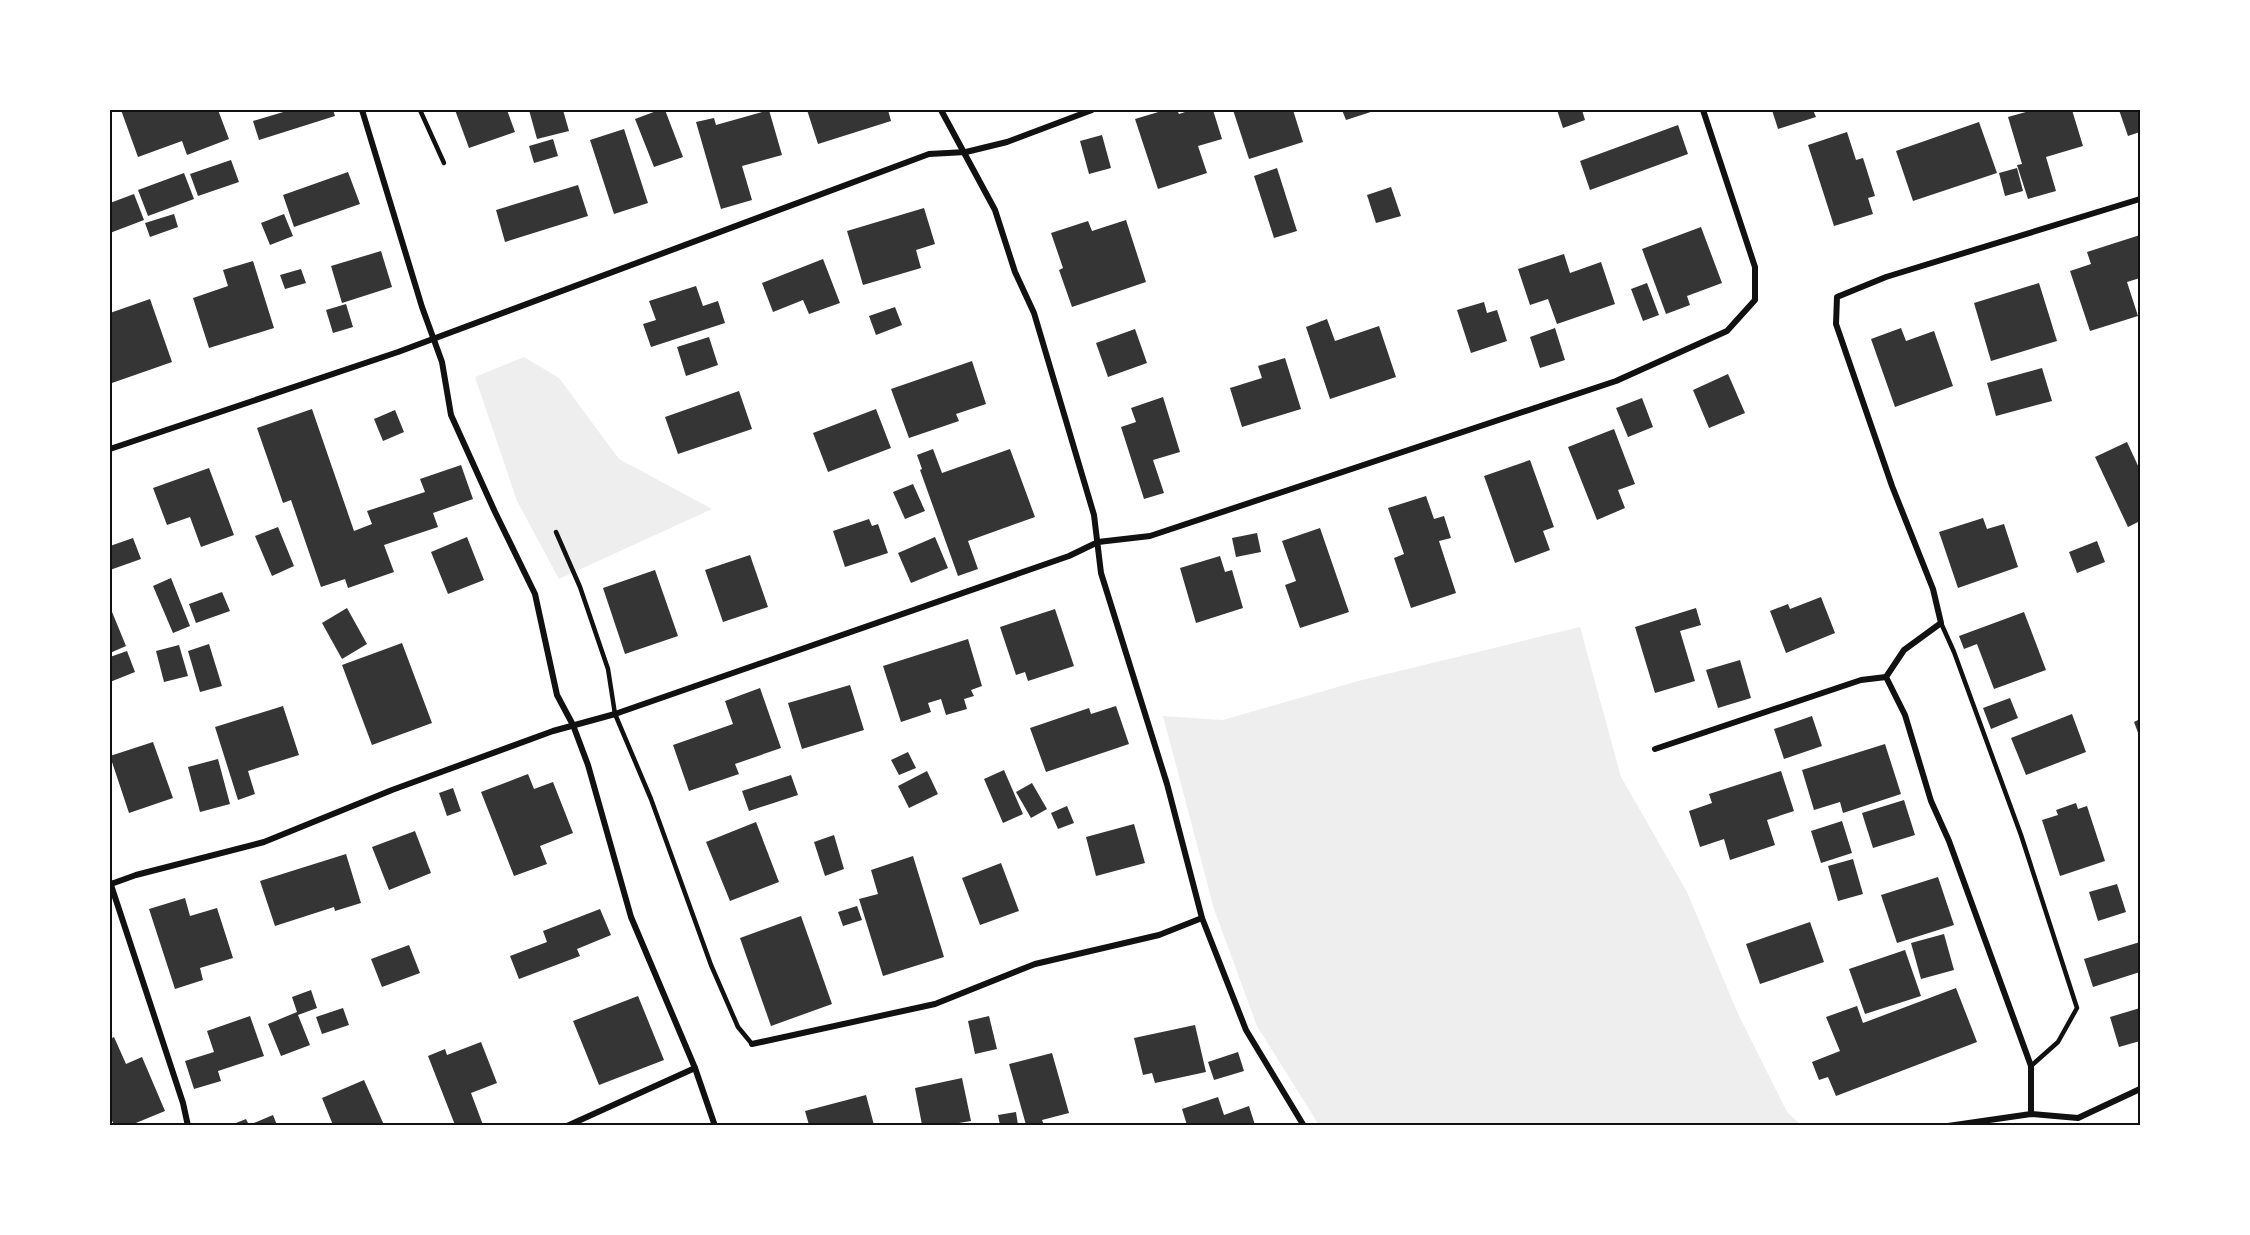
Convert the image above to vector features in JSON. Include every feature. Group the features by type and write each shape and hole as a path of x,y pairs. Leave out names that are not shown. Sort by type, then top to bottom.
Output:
{"street":[{"path":"362,110 442,362 451,415 535,594 557,695 573,725 588,765 631,917 695,1068 715,1125"},
{"path":"941,110 966,152 995,210 1015,272 1034,313 1094,515 1101,573 1167,784 1202,918 1246,1030 1304,1125"},
{"path":"110,449 398,352 929,154 966,152 1007,142 1092,110"},
{"path":"188,1125 183,1103 110,883 136,874 264,842 392,790 573,725 615,714 1069,556 1098,542 1150,536 1616,381 1727,331 1755,300 1755,267 1703,110"},
{"path":"1655,749 1861,680 1886,677 1904,650 1941,623 1933,589 1892,486 1836,324 1837,297 1886,277 2140,199"},
{"path":"1886,677 1905,715 1931,801 1949,841 2031,1066 2031,1114"},
{"path":"752,1044 935,1004 1035,964 1159,935 1202,918"},
{"path":"567,1125 695,1068"},
{"path":"1948,1125 2031,1114 2078,1118 2140,1089"},
{"path":"2078,1118 2081,1125"}],"lane":[{"path":"420,110 444,163"},
{"path":"556,532 580,587 608,669 615,714 651,799 711,965 738,1027 752,1044"},
{"path":"1941,623 1954,652 2020,835 2077,1008 2058,1042 2031,1066"}],"shaded area":[{"path":"524,357 559,378 619,459 712,509 559,579 517,501 475,377"},
{"path":"1580,627 1621,777 1687,892 1738,1014 1787,1112 1801,1125 1319,1125 1257,1026 1214,909 1163,716 1223,720 1358,681"}],"building":[{"path":"121,110 218,110 229,139 187,155 182,141 138,157"},
{"path":"290,110 333,110 335,116 259,140 253,121"},
{"path":"455,110 507,110 515,132 469,148"},
{"path":"529,110 563,110 569,131 537,139"},
{"path":"665,110 683,157 654,167 635,119"},
{"path":"769,110 782,155 742,166 752,200 721,209 696,122 714,118 716,125"},
{"path":"807,110 888,110 891,121 818,144"},
{"path":"1165,110 1177,110 1179,114 1191,110 1213,110 1222,139 1198,146 1207,173 1158,189 1135,119"},
{"path":"1233,110 1293,110 1303,142 1249,159"},
{"path":"1342,110 1377,110 1346,120"},
{"path":"1557,110 1582,110 1585,120 1563,128"},
{"path":"1772,110 1813,110 1816,117 1778,129"},
{"path":"2033,110 2072,110 2083,146 2046,157 2056,191 2028,199 2017,165 2022,164 2008,117"},
{"path":"2119,110 2140,110 2140,132 2128,136"},
{"path":"1979,122 1997,173 1913,201 1896,151"},
{"path":"1678,125 1688,154 1590,190 1580,161"},
{"path":"624,129 648,203 614,214 590,140"},
{"path":"1847,132 1856,160 1863,158 1875,196 1868,198 1873,214 1834,226 1808,145"},
{"path":"1102,135 1111,168 1089,174 1080,141"},
{"path":"553,139 558,156 534,163 529,146"},
{"path":"231,160 239,182 198,196 190,174"},
{"path":"1277,168 1297,231 1274,238 1254,176"},
{"path":"2017,168 2023,191 2005,196 1999,173"},
{"path":"348,172 360,204 294,227 283,195"},
{"path":"184,173 194,199 148,216 138,190"},
{"path":"578,185 588,216 505,242 496,210"},
{"path":"1391,187 1401,216 1376,223 1367,195"},
{"path":"134,194 144,220 110,233 110,203"},
{"path":"924,208 935,244 916,250 921,268 863,285 847,231"},
{"path":"174,214 178,227 150,237 145,223"},
{"path":"284,214 293,236 270,245 261,223"},
{"path":"1126,220 1146,282 1072,307 1059,270 1063,268 1051,233 1088,221 1092,231"},
{"path":"1701,227 1722,283 1687,296 1690,305 1666,314 1642,249"},
{"path":"2140,235 2140,278 2127,282 2138,316 2090,331 2070,271 2091,264 2087,252"},
{"path":"381,251 392,287 342,303 331,266"},
{"path":"1564,254 1570,273 1601,262 1615,304 1557,324 1548,299 1530,305 1518,269"},
{"path":"823,259 840,303 809,314 803,300 773,312 762,283"},
{"path":"253,261 274,328 209,348 193,298 228,286 223,270"},
{"path":"301,269 306,283 285,289 280,275"},
{"path":"1647,283 1659,315 1643,321 1631,289"},
{"path":"2039,283 2057,341 1991,361 1974,303"},
{"path":"696,286 703,306 718,301 725,323 651,347 643,324 656,320 649,301"},
{"path":"150,299 172,362 112,383 110,313"},
{"path":"1484,302 1487,313 1497,310 1507,341 1471,353 1457,310"},
{"path":"346,304 353,327 333,333 326,310"},
{"path":"895,307 902,325 876,335 869,316"},
{"path":"1327,319 1335,341 1379,326 1396,377 1330,399 1306,327"},
{"path":"1555,328 1565,360 1540,368 1530,337"},
{"path":"1901,328 1906,341 1934,331 1953,386 1895,407 1871,339"},
{"path":"1135,329 1147,363 1108,377 1096,343"},
{"path":"709,337 718,365 686,376 677,347"},
{"path":"1285,358 1301,409 1242,427 1230,388 1262,378 1258,366"},
{"path":"972,361 986,404 956,414 959,421 909,438 891,389"},
{"path":"2042,368 2052,401 1996,416 1987,383"},
{"path":"1728,374 1745,413 1709,428 1693,390"},
{"path":"739,391 752,429 678,454 665,417"},
{"path":"1163,397 1180,452 1153,460 1164,493 1144,499 1121,427 1136,422 1131,408"},
{"path":"1642,398 1653,427 1628,437 1616,408"},
{"path":"312,409 354,531 372,524 367,511 425,492 420,479 461,465 473,499 433,513 438,527 384,545 394,572 348,588 345,579 321,587 291,500 283,503 257,428"},
{"path":"876,409 891,448 828,472 813,433"},
{"path":"395,410 404,432 383,441 374,419"},
{"path":"1614,429 1635,484 1618,490 1625,508 1597,520 1568,447"},
{"path":"2127,442 2140,470 2140,521 2128,527 2095,457"},
{"path":"933,449 942,473 1010,449 1035,517 968,541 978,569 958,576 920,470 922,469 917,455"},
{"path":"1530,460 1554,527 1543,531 1550,550 1515,563 1484,476"},
{"path":"209,468 234,535 201,547 190,517 167,525 153,488"},
{"path":"913,484 925,511 905,519 893,492"},
{"path":"1426,496 1434,519 1444,516 1451,538 1439,541 1456,593 1411,608 1394,558 1404,554 1388,508"},
{"path":"1983,518 1987,529 2004,524 2018,567 1958,588 1939,532"},
{"path":"869,519 872,526 878,524 888,553 845,567 833,531"},
{"path":"278,527 294,566 272,576 255,536"},
{"path":"1320,528 1349,612 1300,628 1285,585 1296,581 1282,541"},
{"path":"1257,533 1261,552 1236,557 1232,538"},
{"path":"467,537 484,580 448,594 431,552"},
{"path":"935,537 948,568 911,583 898,553"},
{"path":"133,538 141,559 110,570 110,546"},
{"path":"2097,541 2105,562 2077,573 2069,552"},
{"path":"750,555 768,607 723,622 705,570"},
{"path":"1220,556 1225,572 1232,570 1243,608 1196,623 1180,568"},
{"path":"655,570 678,636 625,654 603,588"},
{"path":"171,578 190,626 173,633 153,586"},
{"path":"222,592 230,611 196,623 189,604"},
{"path":"1821,597 1835,633 1786,653 1770,611 1788,604 1790,609"},
{"path":"110,607 126,646 110,653"},
{"path":"347,608 367,644 342,659 322,623"},
{"path":"1696,608 1701,625 1680,631 1695,681 1655,693 1635,627"},
{"path":"1055,609 1074,666 1028,681 1025,672 1016,675 1000,627"},
{"path":"2024,612 2046,670 1994,689 1977,644 1964,649 1959,636"},
{"path":"968,639 982,686 971,690 974,696 964,699 967,709 946,715 941,699 928,703 931,712 901,722 883,666"},
{"path":"402,643 432,723 372,745 342,665"},
{"path":"209,644 222,686 200,692 188,651"},
{"path":"179,645 188,676 164,682 156,651"},
{"path":"127,651 135,672 110,682 110,657"},
{"path":"1740,660 1751,698 1718,708 1706,670"},
{"path":"850,685 864,730 802,749 788,703"},
{"path":"760,688 781,748 735,764 739,774 689,791 673,745 733,724 725,701"},
{"path":"2010,698 2018,718 1991,729 1983,708"},
{"path":"283,706 299,755 248,771 255,794 238,800 215,727"},
{"path":"1116,706 1129,744 1046,772 1030,728 1089,708 1091,714"},
{"path":"2072,714 2086,752 2026,775 2011,738"},
{"path":"1812,716 1822,746 1784,759 1774,729"},
{"path":"2140,719 2140,738 2134,722"},
{"path":"153,742 173,798 129,813 110,756"},
{"path":"1885,744 1901,794 1843,813 1840,802 1814,810 1802,770"},
{"path":"908,752 916,768 899,775 891,760"},
{"path":"218,759 230,804 200,812 188,767"},
{"path":"1004,770 1023,814 1003,823 984,779"},
{"path":"927,771 938,794 909,808 898,786"},
{"path":"1781,771 1794,811 1767,820 1775,845 1730,860 1724,839 1700,847 1689,811 1712,803 1709,794"},
{"path":"528,774 534,789 553,782 573,833 540,846 547,864 514,876 481,792"},
{"path":"791,775 798,795 749,811 742,791"},
{"path":"1032,783 1047,809 1031,818 1016,792"},
{"path":"453,788 461,811 447,816 439,793"},
{"path":"1904,800 1915,835 1873,848 1862,813"},
{"path":"2076,803 2078,809 2087,806 2105,861 2060,876 2042,820 2058,815 2056,810"},
{"path":"1067,806 1074,823 1058,829 1051,813"},
{"path":"1842,821 1852,853 1821,863 1811,831"},
{"path":"756,822 779,882 730,901 706,842"},
{"path":"1134,824 1145,863 1096,876 1086,837"},
{"path":"415,831 431,873 389,890 372,847"},
{"path":"834,835 844,869 825,876 814,842"},
{"path":"346,854 361,903 335,911 334,907 275,926 260,881"},
{"path":"913,856 944,957 883,976 859,899 878,894 871,870"},
{"path":"1853,859 1863,894 1838,901 1828,866"},
{"path":"1001,863 1019,911 980,925 962,878"},
{"path":"1938,877 1954,925 1897,943 1881,895"},
{"path":"2117,884 2126,912 2098,921 2089,892"},
{"path":"185,898 190,916 217,908 233,958 200,968 203,980 175,989 149,909"},
{"path":"857,906 862,920 843,926 838,912"},
{"path":"600,909 611,935 577,949 580,956 519,979 510,956 547,942 543,931"},
{"path":"801,916 832,1004 771,1026 740,938"},
{"path":"1810,922 1824,962 1760,984 1746,944"},
{"path":"1944,934 1954,970 1921,979 1911,943"},
{"path":"2140,942 2140,972 2093,987 2084,959"},
{"path":"409,945 420,973 382,987 371,959"},
{"path":"1905,950 1921,996 1865,1014 1849,969"},
{"path":"1956,988 1977,1042 1836,1096 1828,1077 1819,1080 1812,1062 1840,1051 1826,1017 1857,1006 1863,1023"},
{"path":"311,990 317,1008 298,1015 310,1045 281,1056 268,1024 297,1012 292,997"},
{"path":"638,996 664,1060 599,1085 573,1021"},
{"path":"343,1008 349,1025 322,1034 316,1017"},
{"path":"2140,1008 2140,1041 2119,1047 2110,1017"},
{"path":"250,1016 264,1056 218,1071 221,1081 194,1089 185,1061 214,1052 207,1031"},
{"path":"989,1016 997,1049 975,1054 968,1021"},
{"path":"1195,1025 1206,1072 1155,1083 1152,1073 1143,1075 1134,1038"},
{"path":"114,1037 126,1064 142,1057 165,1111 131,1125 114,1125 110,1116 110,1039"},
{"path":"481,1042 497,1083 471,1093 483,1125 455,1125 428,1056 445,1049 447,1055"},
{"path":"1238,1052 1244,1071 1214,1080 1208,1062"},
{"path":"1052,1053 1069,1113 1042,1120 1044,1125 1026,1125 1009,1064"},
{"path":"962,1078 971,1121 947,1125 922,1125 915,1088"},
{"path":"364,1080 384,1125 333,1125 322,1098"},
{"path":"866,1095 874,1125 809,1125 805,1111"},
{"path":"1218,1097 1224,1115 1249,1106 1255,1125 1187,1125 1182,1109"},
{"path":"1016,1112 1018,1125 1000,1125 998,1115"},
{"path":"273,1115 277,1125 249,1125"},
{"path":"246,1119 249,1125 231,1125"}]}
